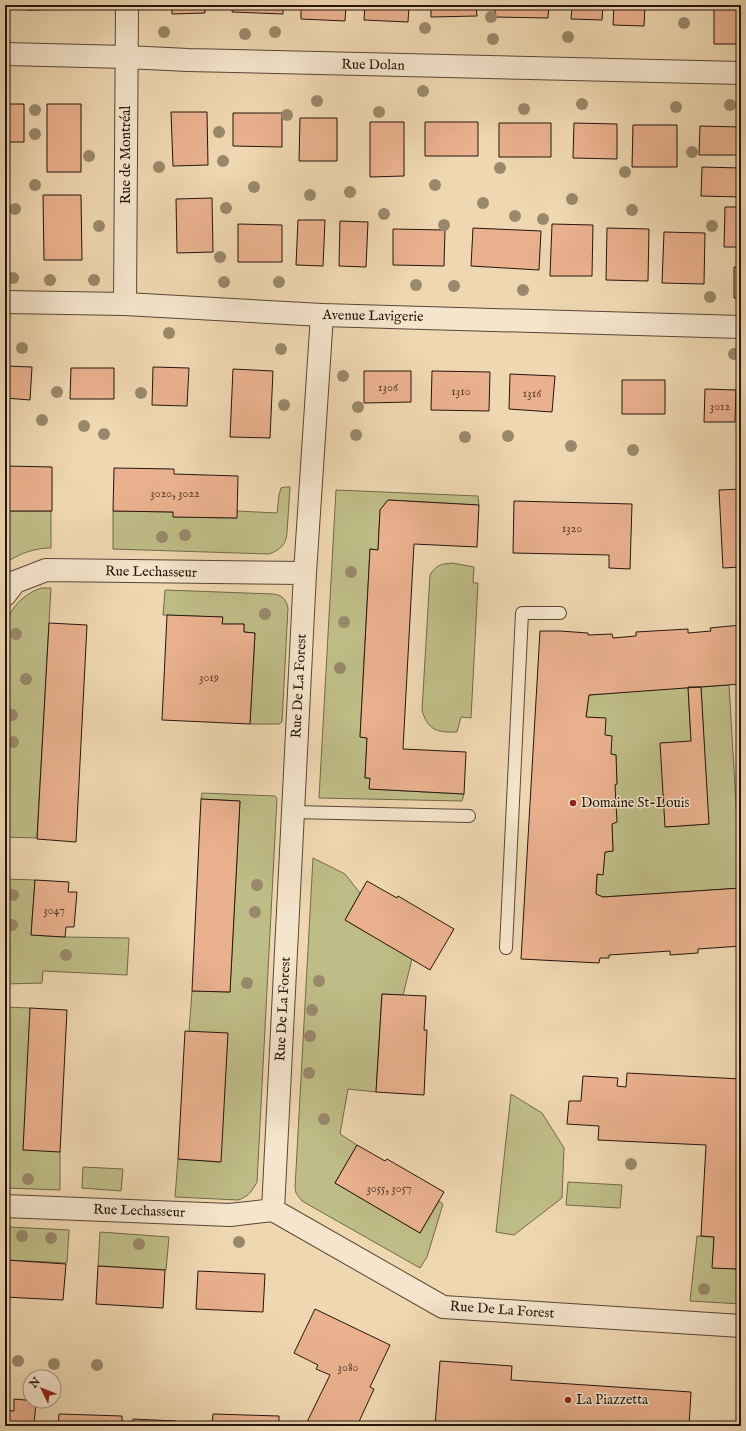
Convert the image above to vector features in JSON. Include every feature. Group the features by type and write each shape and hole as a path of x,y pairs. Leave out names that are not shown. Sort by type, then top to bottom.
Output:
{"street":[{"name":"Rue de Montréal","path":"125,304 127,5"},
{"name":"Rue Dolan","path":"5,54 188,60 741,73"},
{"name":"Avenue Lavigerie","path":"5,302 125,304 322,315 741,327"},
{"name":"Rue De La Forest","path":"322,315 305,573 273,1210 443,1307 741,1326"},
{"name":"Rue Lechasseur","path":"5,595 15,582 46,570 305,573"},
{"name":"Rue Lechasseur","path":"5,1206 230,1215 273,1210"}],"lane":[{"path":"506,948 522,613 560,613"},
{"path":"293,812 469,816"}],"shaded area":[{"path":"290,487 287,533 284,544 276,551 269,554 113,549 113,511 173,512 174,517 236,518 237,511 277,513 281,488"},
{"path":"336,490 478,496 479,505 388,500 380,510 378,550 370,549 360,737 367,738 365,778 370,778 370,789 464,794 462,801 319,798"},
{"path":"5,511 51,511 51,548 29,552 8,561 5,559"},
{"path":"452,563 474,567 473,583 478,583 471,718 461,717 457,732 444,732 430,726 424,717 422,710 430,575 434,569 439,566"},
{"path":"41,588 51,588 37,838 5,837 5,684 9,616 22,599"},
{"path":"165,590 273,594 279,595 283,598 288,608 282,722 279,724 250,724 255,633 244,632 244,624 222,624 222,617 163,615"},
{"path":"729,685 741,888 603,897 596,894 597,874 603,874 605,852 613,851 612,824 615,785 617,784 616,755 611,754 605,735 586,717 589,695 688,687 691,741 665,827 708,824 701,687"},
{"path":"202,793 275,796 277,798 257,1182 249,1193 238,1200 175,1197 178,1159 220,1162 189,1031 192,991 230,992 240,801 201,799"},
{"path":"313,858 345,874 360,893 345,920 412,959 403,995 382,994 376,1092 348,1089 340,1134 357,1145 335,1183 420,1233 439,1201 443,1204 427,1257 420,1268 302,1201 296,1193 295,1188"},
{"path":"5,879 35,880 31,935 129,938 127,975 43,971 42,983 5,984"},
{"path":"5,1007 30,1008 60,1152 60,1190 5,1188"},
{"path":"511,1094 542,1113 564,1148 562,1198 514,1235 496,1232"},
{"path":"83,1167 123,1169 121,1191 82,1188"},
{"path":"568,1182 622,1185 620,1208 566,1205"},
{"path":"9,1227 69,1230 67,1263 8,1260 6,1254"},
{"path":"100,1232 169,1237 166,1270 98,1266"},
{"path":"697,1236 714,1237 713,1268 737,1269 737,1258 741,1258 741,1304 690,1301"}],"building":[{"path":"5,5 21,5 21,8 5,7"},
{"path":"27,5 78,5 78,9 27,10"},
{"path":"172,5 205,5 205,13 172,14"},
{"path":"233,5 283,5 283,14 232,12"},
{"path":"301,5 346,5 345,21 301,19"},
{"path":"365,5 409,5 408,22 364,20"},
{"path":"431,5 476,5 477,16 431,17"},
{"path":"495,5 549,5 548,18 495,17"},
{"path":"572,5 603,5 602,20 571,19"},
{"path":"614,5 645,5 644,26 613,25"},
{"path":"741,5 741,44 714,44 714,6"},
{"path":"5,104 24,104 24,142 5,142"},
{"path":"47,104 81,104 81,172 47,172"},
{"path":"171,112 207,112 208,165 173,166"},
{"path":"233,113 282,113 282,147 233,146"},
{"path":"300,118 337,118 337,161 299,161"},
{"path":"370,122 404,122 404,176 370,177"},
{"path":"425,122 478,122 478,156 425,156"},
{"path":"499,123 551,123 551,157 499,157"},
{"path":"574,123 617,124 617,159 573,158"},
{"path":"633,125 677,125 677,167 632,167"},
{"path":"700,126 741,127 741,155 699,155"},
{"path":"702,167 741,168 741,197 701,196"},
{"path":"43,195 81,195 82,260 44,260"},
{"path":"212,198 213,252 177,253 176,199"},
{"path":"725,207 741,207 741,247 724,247"},
{"path":"298,220 325,220 323,266 296,265"},
{"path":"340,221 368,222 366,267 339,266"},
{"path":"238,224 282,225 282,262 238,262"},
{"path":"552,224 593,225 592,276 550,276"},
{"path":"473,228 541,231 539,270 471,266"},
{"path":"607,228 649,229 648,281 606,280"},
{"path":"393,229 445,230 444,266 393,265"},
{"path":"664,232 705,233 704,284 662,283"},
{"path":"734,267 741,267 741,298 734,298"},
{"path":"5,366 32,367 30,400 5,398"},
{"path":"153,367 189,368 187,406 152,405"},
{"path":"71,368 114,368 114,399 70,399"},
{"path":"233,369 273,371 270,438 230,437"},
{"path":"364,371 411,371 411,402 364,403"},
{"path":"432,371 490,372 489,411 431,410"},
{"path":"510,374 555,376 552,412 509,409"},
{"path":"622,380 665,380 665,414 622,414"},
{"path":"705,389 736,390 735,422 704,422"},
{"path":"5,466 52,467 52,511 5,511"},
{"path":"114,468 174,469 174,474 238,476 237,518 173,517 173,512 113,511"},
{"path":"741,489 741,567 723,568 719,490"},
{"path":"388,500 479,505 477,547 414,544 403,749 466,752 464,794 369,789 370,778 365,778 367,738 360,737 370,549 378,550 380,510"},
{"path":"514,501 632,504 630,569 609,568 609,555 513,553"},
{"path":"167,615 223,617 222,624 244,624 244,632 255,633 250,724 162,720"},
{"path":"49,623 87,625 76,842 37,839"},
{"name":"Domaine St-Louis","path":"741,625 741,684 589,695 586,717 606,718 605,735 612,736 611,754 616,755 617,784 615,785 617,822 612,824 613,851 605,852 603,875 597,874 596,894 603,897 741,888 741,946 698,949 698,953 670,955 670,951 609,955 609,958 600,958 599,963 521,959 540,631 588,633 588,635 612,634 613,638 636,636 636,632 688,629 688,633 711,631 710,628"},
{"path":"688,687 701,687 709,824 665,827 660,743 691,741"},
{"path":"201,799 240,801 230,992 192,991"},
{"path":"35,880 69,882 68,892 77,892 74,927 66,927 65,937 31,935"},
{"path":"367,881 397,898 398,896 454,929 430,970 345,920"},
{"path":"382,994 426,996 424,1030 427,1030 424,1095 376,1092"},
{"path":"30,1008 67,1010 60,1152 23,1150"},
{"path":"185,1031 228,1033 221,1162 178,1159"},
{"path":"627,1073 741,1079 741,1258 737,1258 737,1269 712,1268 714,1237 701,1236 706,1145 598,1140 599,1126 567,1124 569,1101 581,1101 583,1076 618,1078 617,1086 626,1087"},
{"path":"357,1145 385,1161 387,1159 444,1192 420,1233 335,1183"},
{"path":"6,1260 66,1264 63,1300 5,1297"},
{"path":"98,1266 165,1270 163,1308 96,1304"},
{"path":"198,1271 265,1274 263,1312 196,1309"},
{"path":"315,1309 390,1345 370,1387 374,1389 357,1426 309,1426 306,1424 330,1375 316,1369 318,1365 294,1353"},
{"path":"440,1361 512,1366 511,1380 691,1392 689,1426 435,1426"},
{"path":"14,1399 22,1400 22,1409 35,1409 34,1426 5,1426 5,1410 14,1411"},
{"path":"59,1414 122,1416 122,1426 58,1426"},
{"path":"213,1414 279,1416 279,1426 212,1426"},
{"path":"133,1419 176,1421 176,1426 132,1426"}],"place":[{"name":"Domaine St-Louis","path":"573,803"},
{"name":"La Piazzetta","path":"568,1400"}]}
